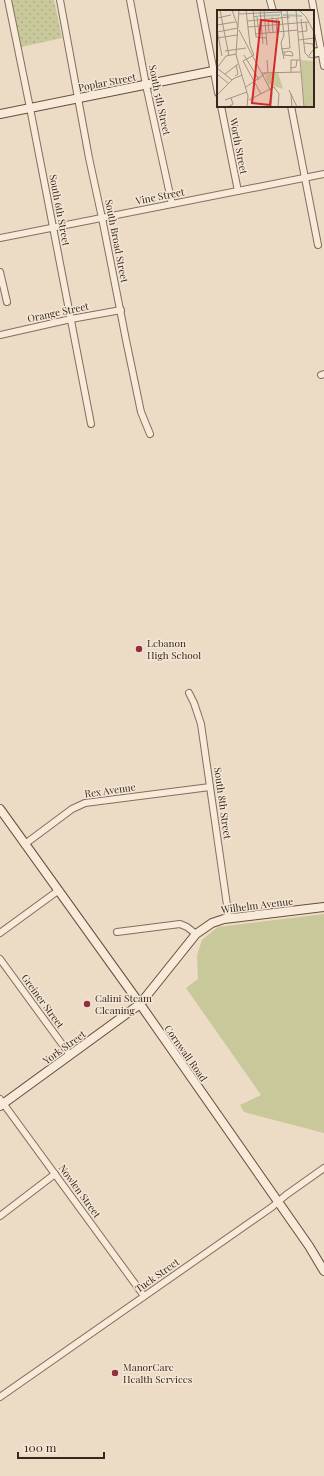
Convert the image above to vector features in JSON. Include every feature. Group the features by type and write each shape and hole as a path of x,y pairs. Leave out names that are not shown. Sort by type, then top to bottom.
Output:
{"street":[{"name":"South 6th Street","path":"8,0 91,424"},
{"name":"South Broad Street","path":"60,0 89,158 141,412 150,434"},
{"name":"South 5th Street","path":"130,0 146,85 172,204"},
{"path":"200,0 216,70 217,82"},
{"path":"270,0 273,10"},
{"path":"312,0 313,10"},
{"path":"314,15 319,52 324,66"},
{"name":"Poplar Street","path":"0,114 216,70"},
{"name":"Worth Street","path":"221,107 238,191"},
{"path":"291,107 318,245"},
{"name":"Vine Street","path":"0,238 324,174"},
{"path":"0,272 7,302"},
{"name":"Orange Street","path":"0,335 71,319 121,310"},
{"name":"South 8th Street","path":"190,693 201,724 230,919"},
{"name":"Rex Avenue","path":"25,844 72,809 85,803 210,787"},
{"name":"Cornwall Road","path":"0,809 140,1004 309,1246 324,1271"},
{"path":"0,933 59,890"},
{"name":"Wilhelm Avenue","path":"140,1004 196,934 212,923 230,919 324,907"},
{"path":"117,932 180,924 188,927 196,934"},
{"name":"Greiner Street","path":"0,959 70,1055"},
{"name":"York Street","path":"1,1102 70,1055 140,1004"},
{"name":"Nowlen Street","path":"1,1102 144,1296"},
{"name":"Tuck Street","path":"0,1397 278,1202 324,1168"},
{"path":"0,1216 55,1174"}],"green space":[{"path":"12,0 54,0 62,38 21,47"},
{"path":"324,914 324,1133 244,1112 240,1105 261,1095 186,988 198,979 197,955 202,940 218,927"}],"place":[{"name":"Lebanon High School","path":"139,649"},
{"name":"Calini Steam Cleaning","path":"87,1004"},
{"name":"ManorCare Health Services","path":"115,1373"}]}
